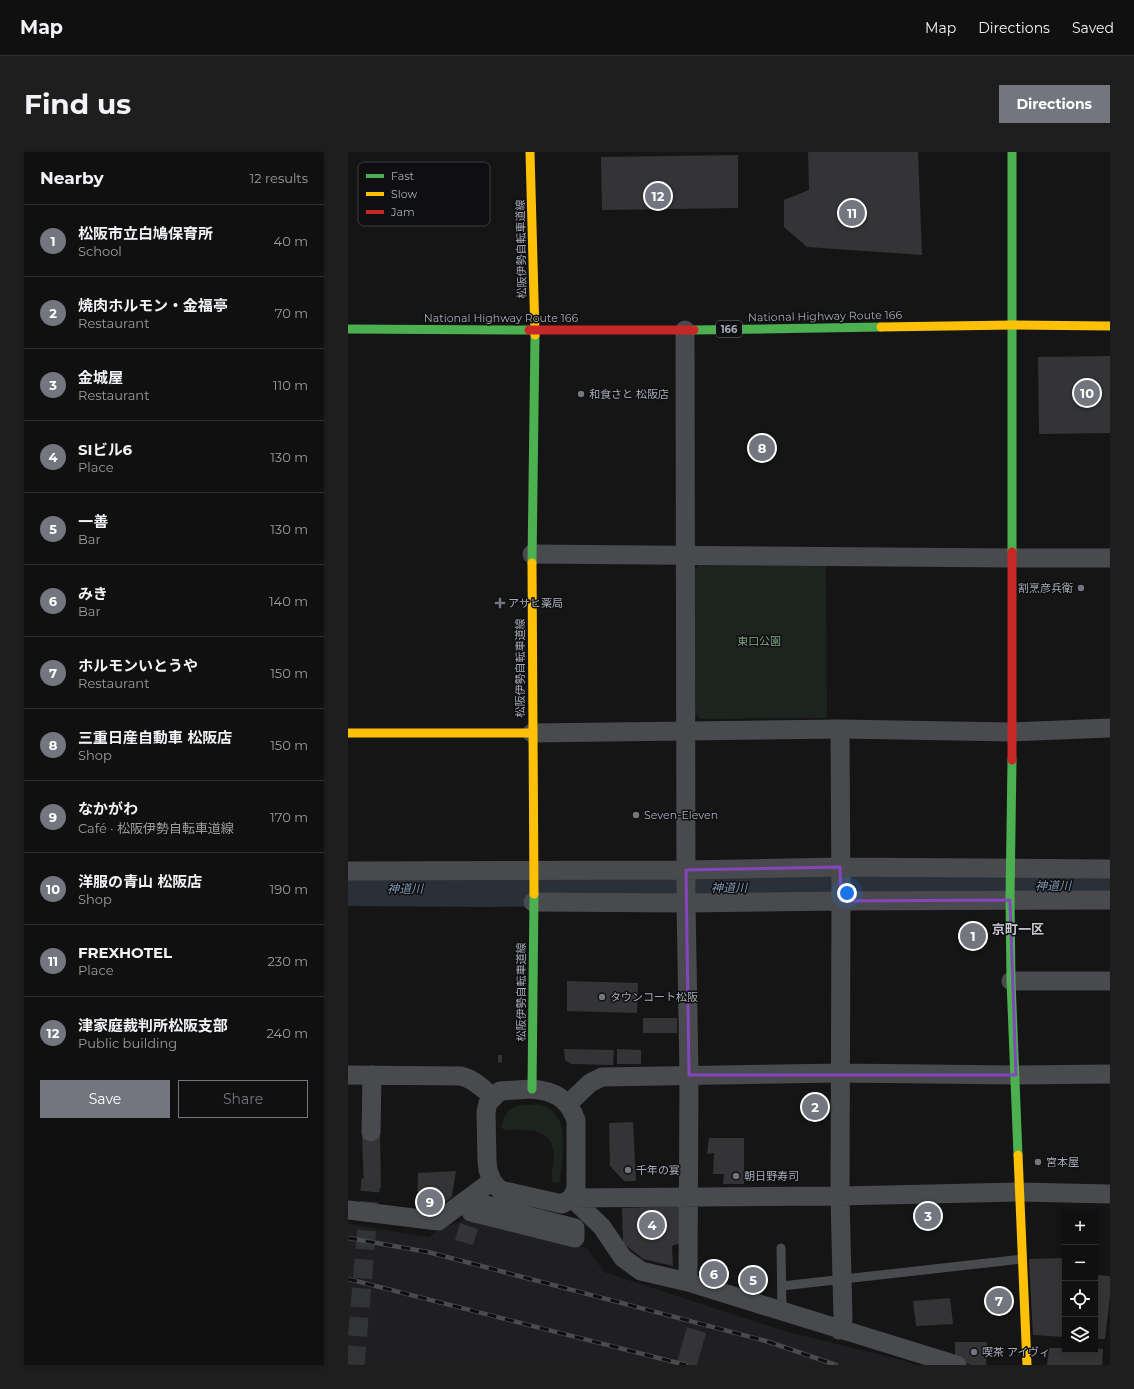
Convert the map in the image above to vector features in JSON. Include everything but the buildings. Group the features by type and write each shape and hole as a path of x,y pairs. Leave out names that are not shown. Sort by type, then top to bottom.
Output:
{"main road":[{"name":"松阪伊勢自転車道線","path":"530,152 534,330 532,554 534,870 532,1089"},
{"path":"1012,152 1013,325 1012,732 1010,869 1011,981 1027,1365"},
{"name":"National Highway Route 166","path":"348,329 685,330 1013,325 1110,326"},
{"path":"348,733 532,733"}],"street":[{"path":"685,330 686,904 690,1075 688,1282"},
{"path":"532,554 1110,558"},
{"path":"532,733 840,730 1012,732 1110,728"},
{"path":"839,1330 843,1318 840,1196 840,730"},
{"path":"348,871 686,870 840,867 1110,869"},
{"path":"533,902 686,904 1010,899 1110,900"},
{"path":"1011,981 1110,981"},
{"path":"568,1104 590,1083 602,1077 840,1072 1016,1075 1110,1074"},
{"path":"348,1075 461,1076 473,1081 493,1097"},
{"path":"371,1132 372,1075"},
{"path":"572,1198 576,1188 576,1120 568,1104 558,1095 547,1090 532,1089 500,1091 488,1104 486,1112 487,1161 488,1170 492,1180 500,1190 562,1204 572,1198 840,1196 1019,1192 1110,1194"},
{"path":"348,1210 438,1221 492,1180"},
{"path":"572,1198 602,1227 623,1258 640,1271 688,1282 839,1330 957,1365"}],"lane":[{"path":"781,1248 782,1312"},
{"path":"782,1286 1022,1259"}],"highlighted area":[{"path":"840,867 841,901 1010,900 1016,1075 689,1075 686,870"}],"shaded area":[{"path":"466,1219 587,1248 604,1272 784,1331 917,1365 348,1365 348,1224 429,1237 440,1229"}],"green space":[{"name":"東口公園","path":"702,563 826,566 827,718 700,719 691,710 692,572"},
{"path":"521,1105 540,1105 550,1109 557,1117 561,1126 563,1138 560,1182 553,1183 552,1180 554,1156 549,1139 529,1130 504,1130 501,1127 509,1110"}],"waterway":[{"name":"神道川","path":"348,888 483,889 1110,885"}],"tunnel":[{"path":"355,1365 371,1179"}],"railway":[{"path":"348,1238 428,1252 766,1341 836,1365"},
{"path":"348,1279 686,1365"}],"traffic: fast":[{"path":"1012,152 1012,552"},
{"path":"694,330 881,327"},
{"path":"348,329 529,330"},
{"path":"532,563 535,335"},
{"path":"1012,760 1010,900 1011,981 1018,1155"},
{"path":"532,1089 534,894"}],"traffic: slow":[{"path":"530,152 535,335"},
{"path":"881,327 1013,325 1110,326"},
{"path":"532,563 534,894"},
{"path":"348,733 532,733"},
{"path":"1018,1155 1027,1365"}],"traffic: jam":[{"path":"529,330 694,330"},
{"path":"1012,552 1012,760"}],"place":[{"name":"津家庭裁判所松阪支部","path":"658,196"},
{"name":"FREXHOTEL","path":"852,213"},
{"name":"洋服の青山 松阪店","path":"1087,393"},
{"name":"和食さと 松阪店","path":"581,394"},
{"name":"三重日産自動車 松阪店","path":"762,448"},
{"name":"割烹彦兵衛","path":"1081,588"},
{"name":"アサヒ薬局","path":"500,603"},
{"name":"Seven-Eleven","path":"636,815"},
{"name":"松阪市立白鳩保育所","path":"973,936"},
{"name":"タウンコート松阪","path":"602,997"},
{"name":"焼肉ホルモン・金福亭","path":"815,1107"},
{"name":"宮本屋","path":"1038,1162"},
{"name":"千年の宴","path":"628,1170"},
{"name":"朝日野寿司","path":"736,1176"},
{"name":"なかがわ","path":"430,1202"},
{"name":"金城屋","path":"928,1216"},
{"name":"SIビル6","path":"652,1225"},
{"name":"みき","path":"714,1274"},
{"name":"一善","path":"753,1280"},
{"name":"ホルモンいとうや","path":"999,1301"},
{"name":"喫茶 アイヴィ","path":"974,1352"}],"district":[{"name":"京町一区","path":"1018,929"}]}
